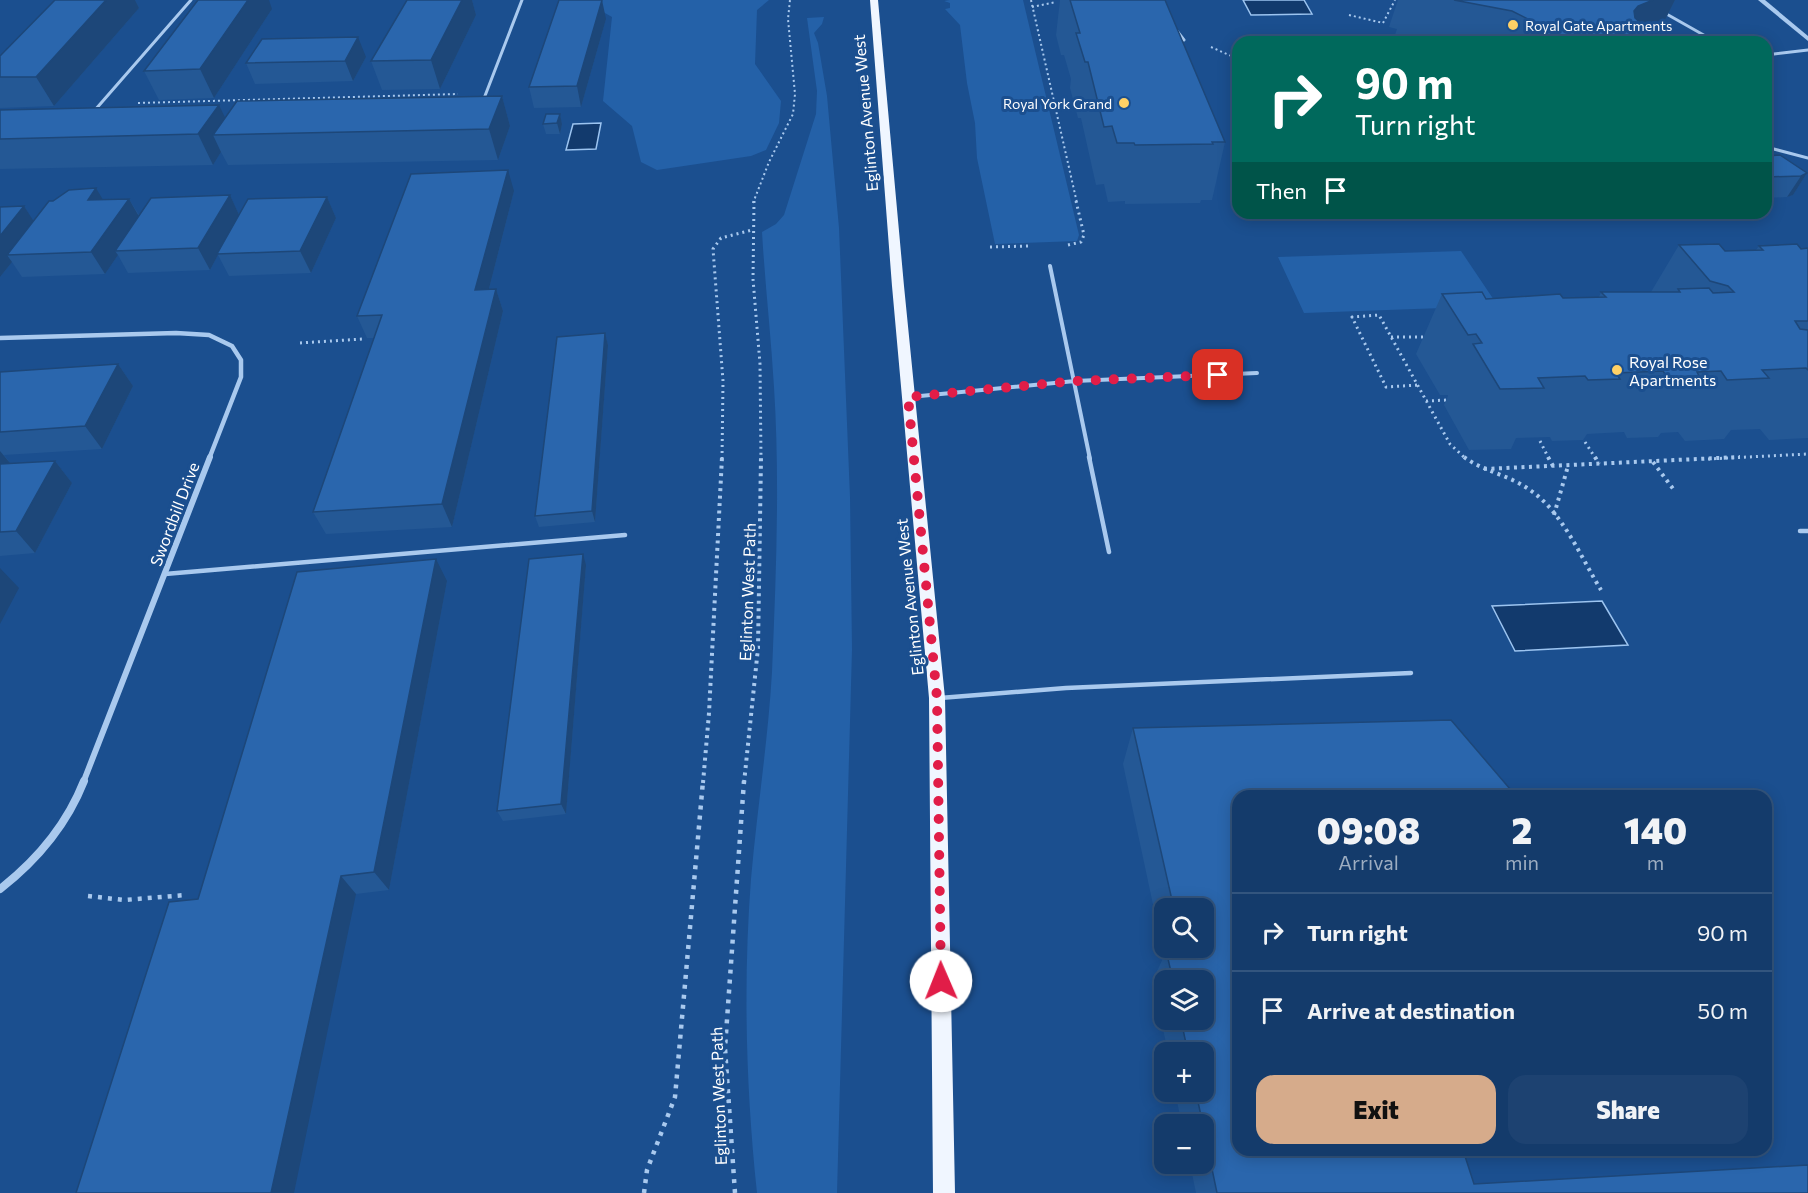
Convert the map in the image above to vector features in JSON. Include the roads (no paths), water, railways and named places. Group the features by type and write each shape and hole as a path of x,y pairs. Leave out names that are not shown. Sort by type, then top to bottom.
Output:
{"main road":[{"name":"Eglinton Avenue West","path":"874,0 908,397 937,698 944,1193"}],"street":[{"path":"1761,0 1808,39"},
{"name":"Swordbill Drive","path":"0,338 176,333 209,335 232,346 241,360 242,377 80,791 52,840 19,875 0,889"}],"lane":[{"path":"103,114 91,114 191,0"},
{"path":"481,105 522,0"},
{"path":"1654,8 1705,36"},
{"path":"1177,31 1184,40"},
{"path":"1772,54 1808,50"},
{"path":"1772,149 1808,158"},
{"path":"1050,266 1109,552"},
{"path":"908,397 1075,381 1257,373"},
{"path":"1800,531 1808,531"},
{"path":"165,574 625,535"},
{"path":"937,698 1066,688 1411,673"}],"place":[{"name":"Royal Gate Apartments","path":"1513,25"},
{"name":"Royal York Grand","path":"1124,103"},
{"name":"Royal Rose Apartments","path":"1617,370"}]}
